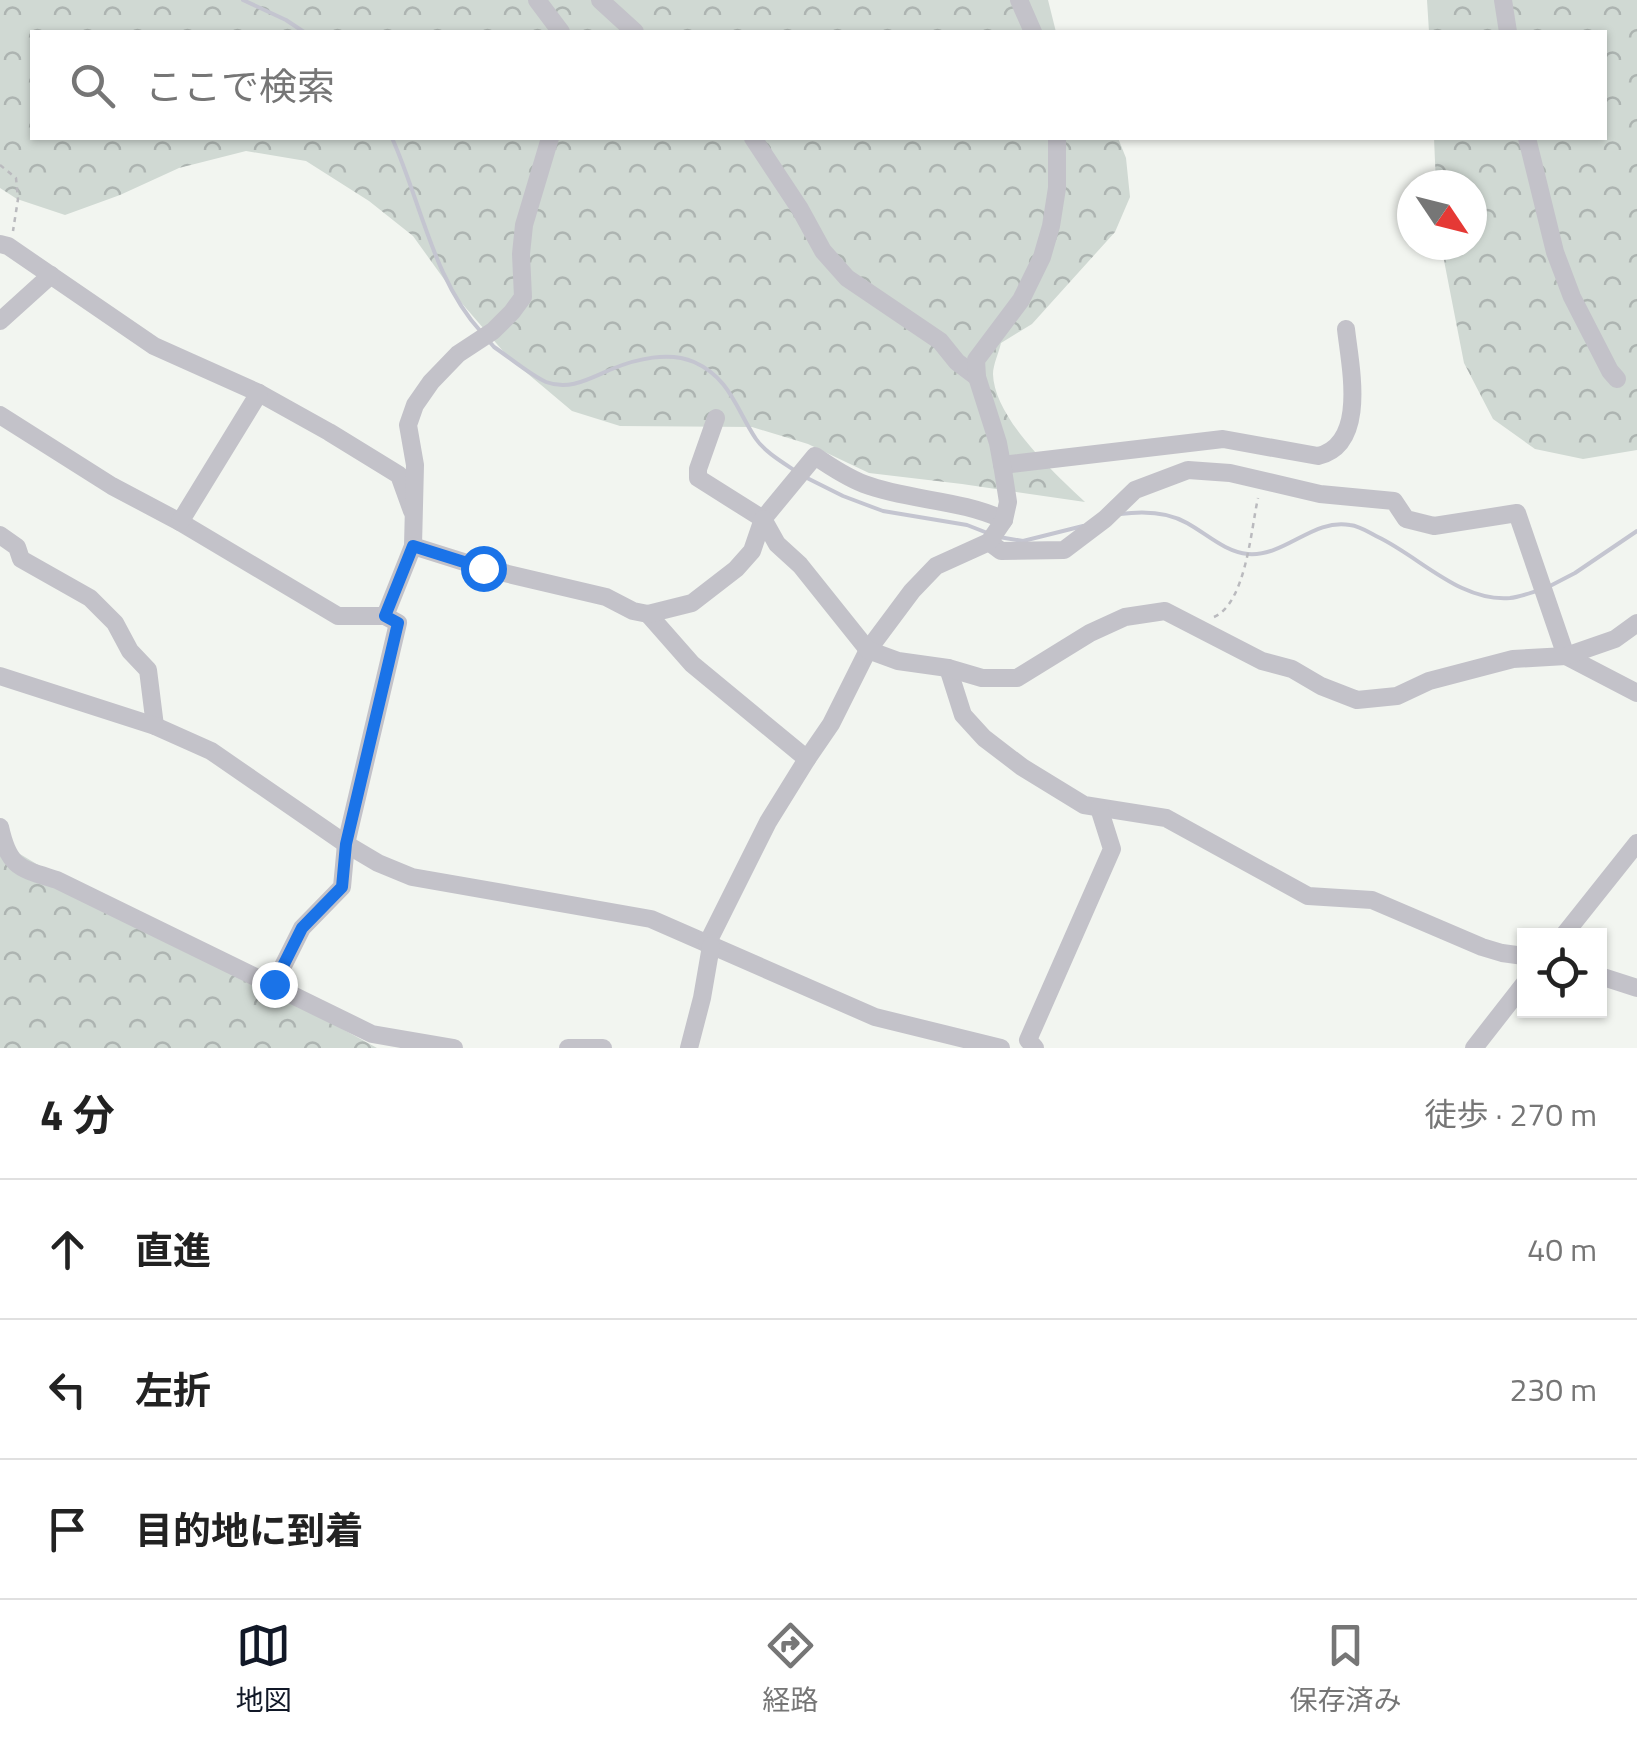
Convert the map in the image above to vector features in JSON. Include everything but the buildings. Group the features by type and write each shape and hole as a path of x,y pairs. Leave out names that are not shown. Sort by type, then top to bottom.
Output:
{"street":[{"path":"538,0 560,30"},
{"path":"600,0 633,30"},
{"path":"1019,0 1031,30"},
{"path":"1503,0 1508,30"},
{"path":"385,616 413,546 415,464 408,425 431,382 458,354 492,331 522,298 524,225 549,140"},
{"path":"754,140 822,250 847,278 940,341 957,362 977,377"},
{"path":"689,1048 702,998 709,945 768,822 831,724 868,650 936,566 990,542 1004,520 1008,502 1002,465 977,377 976,360 1021,300 1042,257 1057,188 1058,140"},
{"path":"1527,140 1555,252 1572,298 1617,379"},
{"path":"4,245 154,346 259,392 398,474 412,511"},
{"path":"0,321 50,274"},
{"path":"1002,465 1223,439 1318,456 1328,454 1346,432 1354,399 1346,329"},
{"path":"180,522 259,392"},
{"path":"0,415 112,486 338,616 385,616 398,623 346,844 342,887 302,928 274,984"},
{"path":"716,418 698,478 763,519 777,544 800,564 868,650 898,662 948,668 982,678 1016,678 1090,632 1125,617 1165,610 1262,661 1292,669 1357,700 1397,696 1429,682 1513,659 1566,656 1615,640 1637,623"},
{"path":"413,546 483,568 606,597 648,614 692,604 736,569 752,551 763,519 815,456 840,474 866,485 979,508 1004,520"},
{"path":"990,542 1001,551 1064,550 1135,490 1188,470 1230,473 1320,494 1394,502 1406,518 1434,526 1517,513 1566,656 1637,693"},
{"path":"0,535 17,547 22,559 90,598 115,623 130,652 148,670 155,726"},
{"path":"648,614 692,664 806,759"},
{"path":"948,668 963,714 984,738 1084,805 1166,818 1308,896 1372,900 1482,947 1517,955"},
{"path":"0,676 155,726 211,751 346,844 412,877 650,919 874,1017 1001,1048"},
{"path":"1035,1048 1028,1040 1112,849 1099,808"},
{"path":"0,827 6,851 27,871 57,880 372,1034 454,1048"},
{"path":"1569,928 1637,843"},
{"path":"1607,978 1637,988"},
{"path":"1474,1048 1517,993"},
{"path":"568,1048 603,1048"}],"path":[{"path":"0,165 16,178 18,199 14,228 4,245"},
{"path":"1206,614 1214,617 1223,613 1233,600 1241,580 1261,482"}],"green space":[{"path":"0,0 1048,0 1056,30 30,30 30,140 1119,140 1126,158 1130,197 1115,232 1032,324 1001,343 993,370 996,391 1015,426 1043,461 1085,502 869,473 808,444 752,427 620,426 572,411 509,358 459,300 413,236 369,201 306,161 246,151 179,168 65,215 17,199 0,188"},
{"path":"1427,0 1637,0 1637,450 1583,459 1535,449 1493,419 1464,363 1444,260 1487,260 1487,170 1435,170 1434,140 1607,140 1607,30 1429,30"},
{"path":"0,842 143,928 275,992 377,1048 0,1048"}],"waterway":[{"path":"243,0 301,30"},
{"path":"393,140 451,289 482,333"},
{"path":"488,340 533,375 563,385 642,359 674,357 694,362 724,385 760,444 797,472"},
{"path":"805,477 883,511 967,525 990,534"},
{"path":"1120,514 1172,517 1224,546 1248,554 1274,550 1324,527 1354,526 1474,593 1510,598 1540,590"},
{"path":"999,537 1023,541 1083,526"},
{"path":"1548,587 1637,531"}],"route":[{"path":"274,984 302,928 342,887 346,844 398,623 385,616 413,546 483,568"}]}
